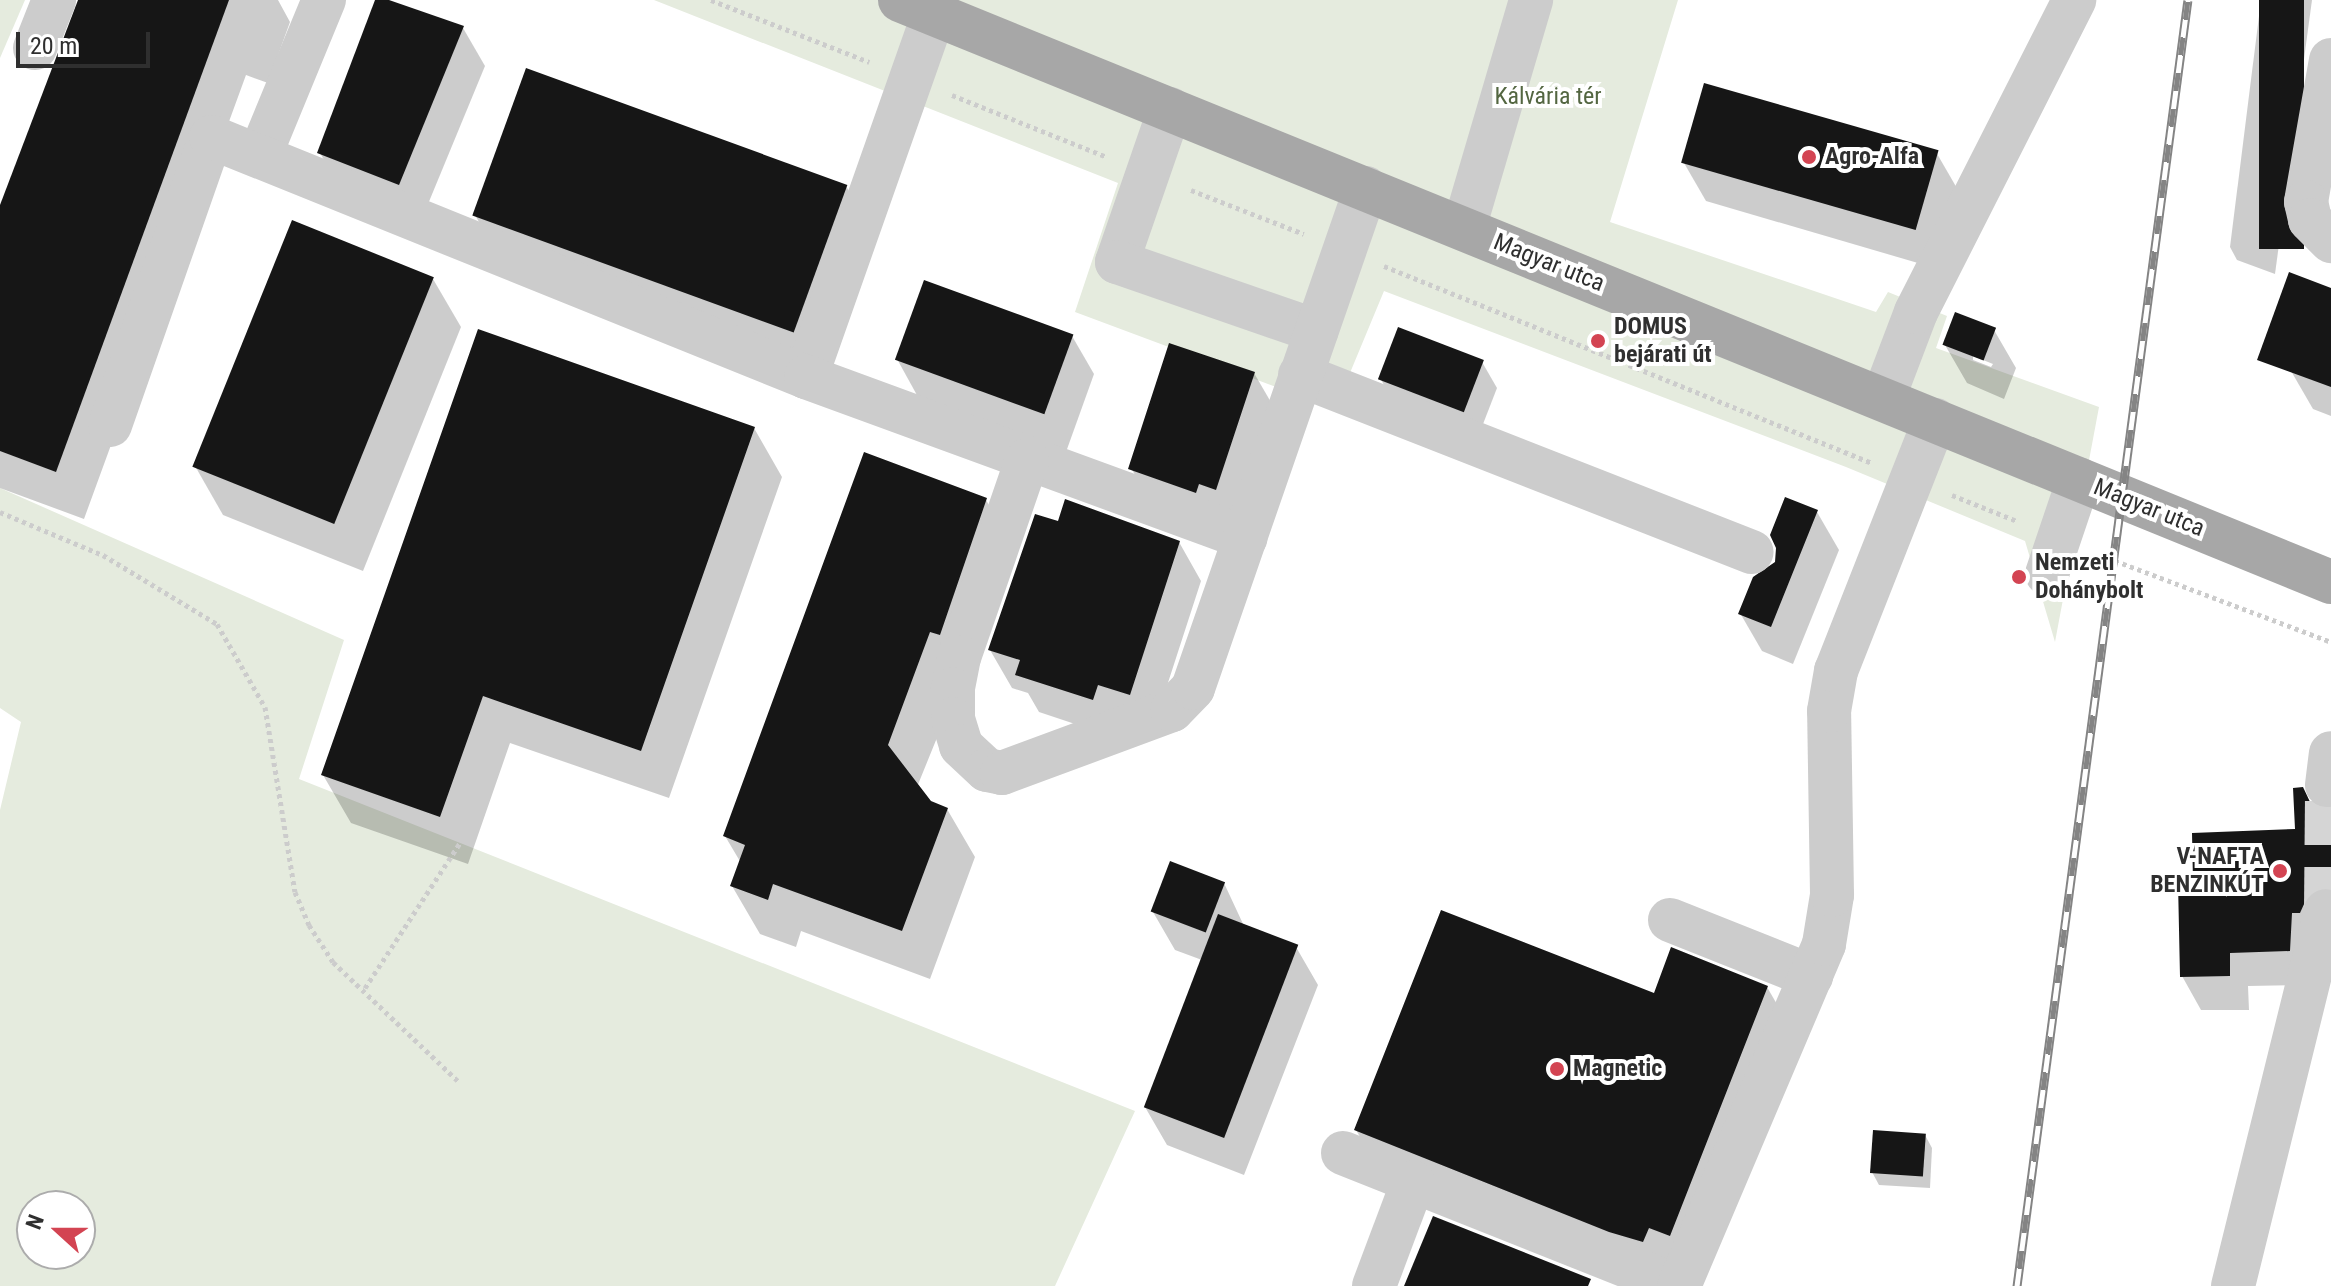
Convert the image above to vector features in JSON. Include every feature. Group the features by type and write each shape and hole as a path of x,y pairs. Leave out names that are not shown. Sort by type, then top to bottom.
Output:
{"main road":[{"name":"Magyar utca","path":"917,7 2331,582"}],"street":[{"path":"35,48 54,0"},
{"path":"260,155 324,0"},
{"path":"1883,399 1916,312 2074,0"},
{"path":"1464,228 1541,5"},
{"path":"806,377 911,79 917,7"},
{"path":"2331,60 2306,202 2310,220 2331,241"},
{"path":"1170,109 1117,262 1316,331"},
{"path":"110,425 211,137 806,377 1245,538"},
{"path":"1027,460 959,657 953,689 961,746 987,770 1021,770 1172,710 1193,688 1366,188"},
{"path":"1300,375 1752,552"},
{"path":"1343,1153 1678,1286 1811,976 1832,895 1829,711 1836,671 1935,420"},
{"path":"2051,555 2079,479"},
{"path":"2233,1286 2326,911"},
{"path":"1670,920 1811,976"},
{"path":"1374,1286 1413,1182"}],"path":[{"path":"711,0 1345,250 1911,479 2051,555 2331,642"},
{"path":"0,512 103,555 186,601 217,624 265,707 295,892 333,962 365,988 458,1081"},
{"path":"365,988 467,832"}],"green space":[{"path":"0,0 25,0 0,58"},
{"name":"Kálvária tér","path":"654,0 1678,0 1610,222 1876,312 1888,292 1947,316 1936,348 2099,407 2055,642 2025,541 1846,467 1384,291 1335,409 1075,312 1118,183"},
{"path":"0,488 344,640 299,779 1135,1111 1055,1286 0,1286 0,810 21,722 0,708"}],"building":[{"path":"78,0 229,0 56,472 0,451 0,205"},
{"path":"375,0 389,0 464,26 399,185 317,153"},
{"path":"2259,0 2304,0 2304,249 2259,249"},
{"path":"526,68 847,185 794,333 472,216"},
{"name":"Agro-Alfa","path":"1704,83 1939,150 1916,230 1681,163"},
{"path":"292,220 434,277 334,524 192,467"},
{"path":"2289,272 2331,288 2331,387 2257,360"},
{"path":"924,280 1073,334 1044,414 895,360"},
{"path":"1955,312 1996,328 1984,360 1942,345"},
{"path":"1398,327 1484,360 1464,412 1378,379"},
{"path":"478,329 755,427 641,751 483,696 440,817 321,775"},
{"path":"1169,343 1255,372 1216,490 1199,484 1196,493 1128,469"},
{"path":"864,452 987,498 940,635 930,632 888,745 931,801 948,808 902,931 773,884 768,900 730,886 745,845 723,836"},
{"path":"1785,497 1818,510 1771,627 1738,614 1753,577 1775,562 1776,548 1770,535"},
{"path":"1065,499 1180,541 1130,695 1098,685 1093,700 1015,675 1020,660 988,650 1035,514 1058,521"},
{"name":"V-NAFTA BENZINKÚT","path":"2303,787 2311,804 2331,809 2331,887 2309,893 2300,913 2292,913 2290,951 2230,953 2230,976 2180,977 2178,882 2193,882 2192,833 2295,829 2293,788"},
{"path":"1170,861 1225,882 1206,933 1151,911"},
{"name":"Magnetic","path":"1441,910 1654,993 1671,947 1768,986 1670,1236 1649,1228 1643,1242 1609,1232 1354,1130"},
{"path":"1218,914 1298,945 1224,1138 1144,1107"},
{"path":"1873,1130 1926,1134 1923,1177 1870,1173"},
{"path":"1433,1216 1591,1279 1588,1286 1404,1286"}],"tunnel":[{"path":"2326,911 2327,785"}],"railway":[{"path":"2017,1286 2188,0"}],"place":[{"name":"Agro-Alfa","path":"1809,157"},
{"name":"DOMUS bejárati út","path":"1598,341"},
{"name":"Nemzeti Dohánybolt","path":"2019,577"},
{"name":"V-NAFTA BENZINKÚT","path":"2280,871"},
{"name":"Magnetic","path":"1557,1069"}]}
